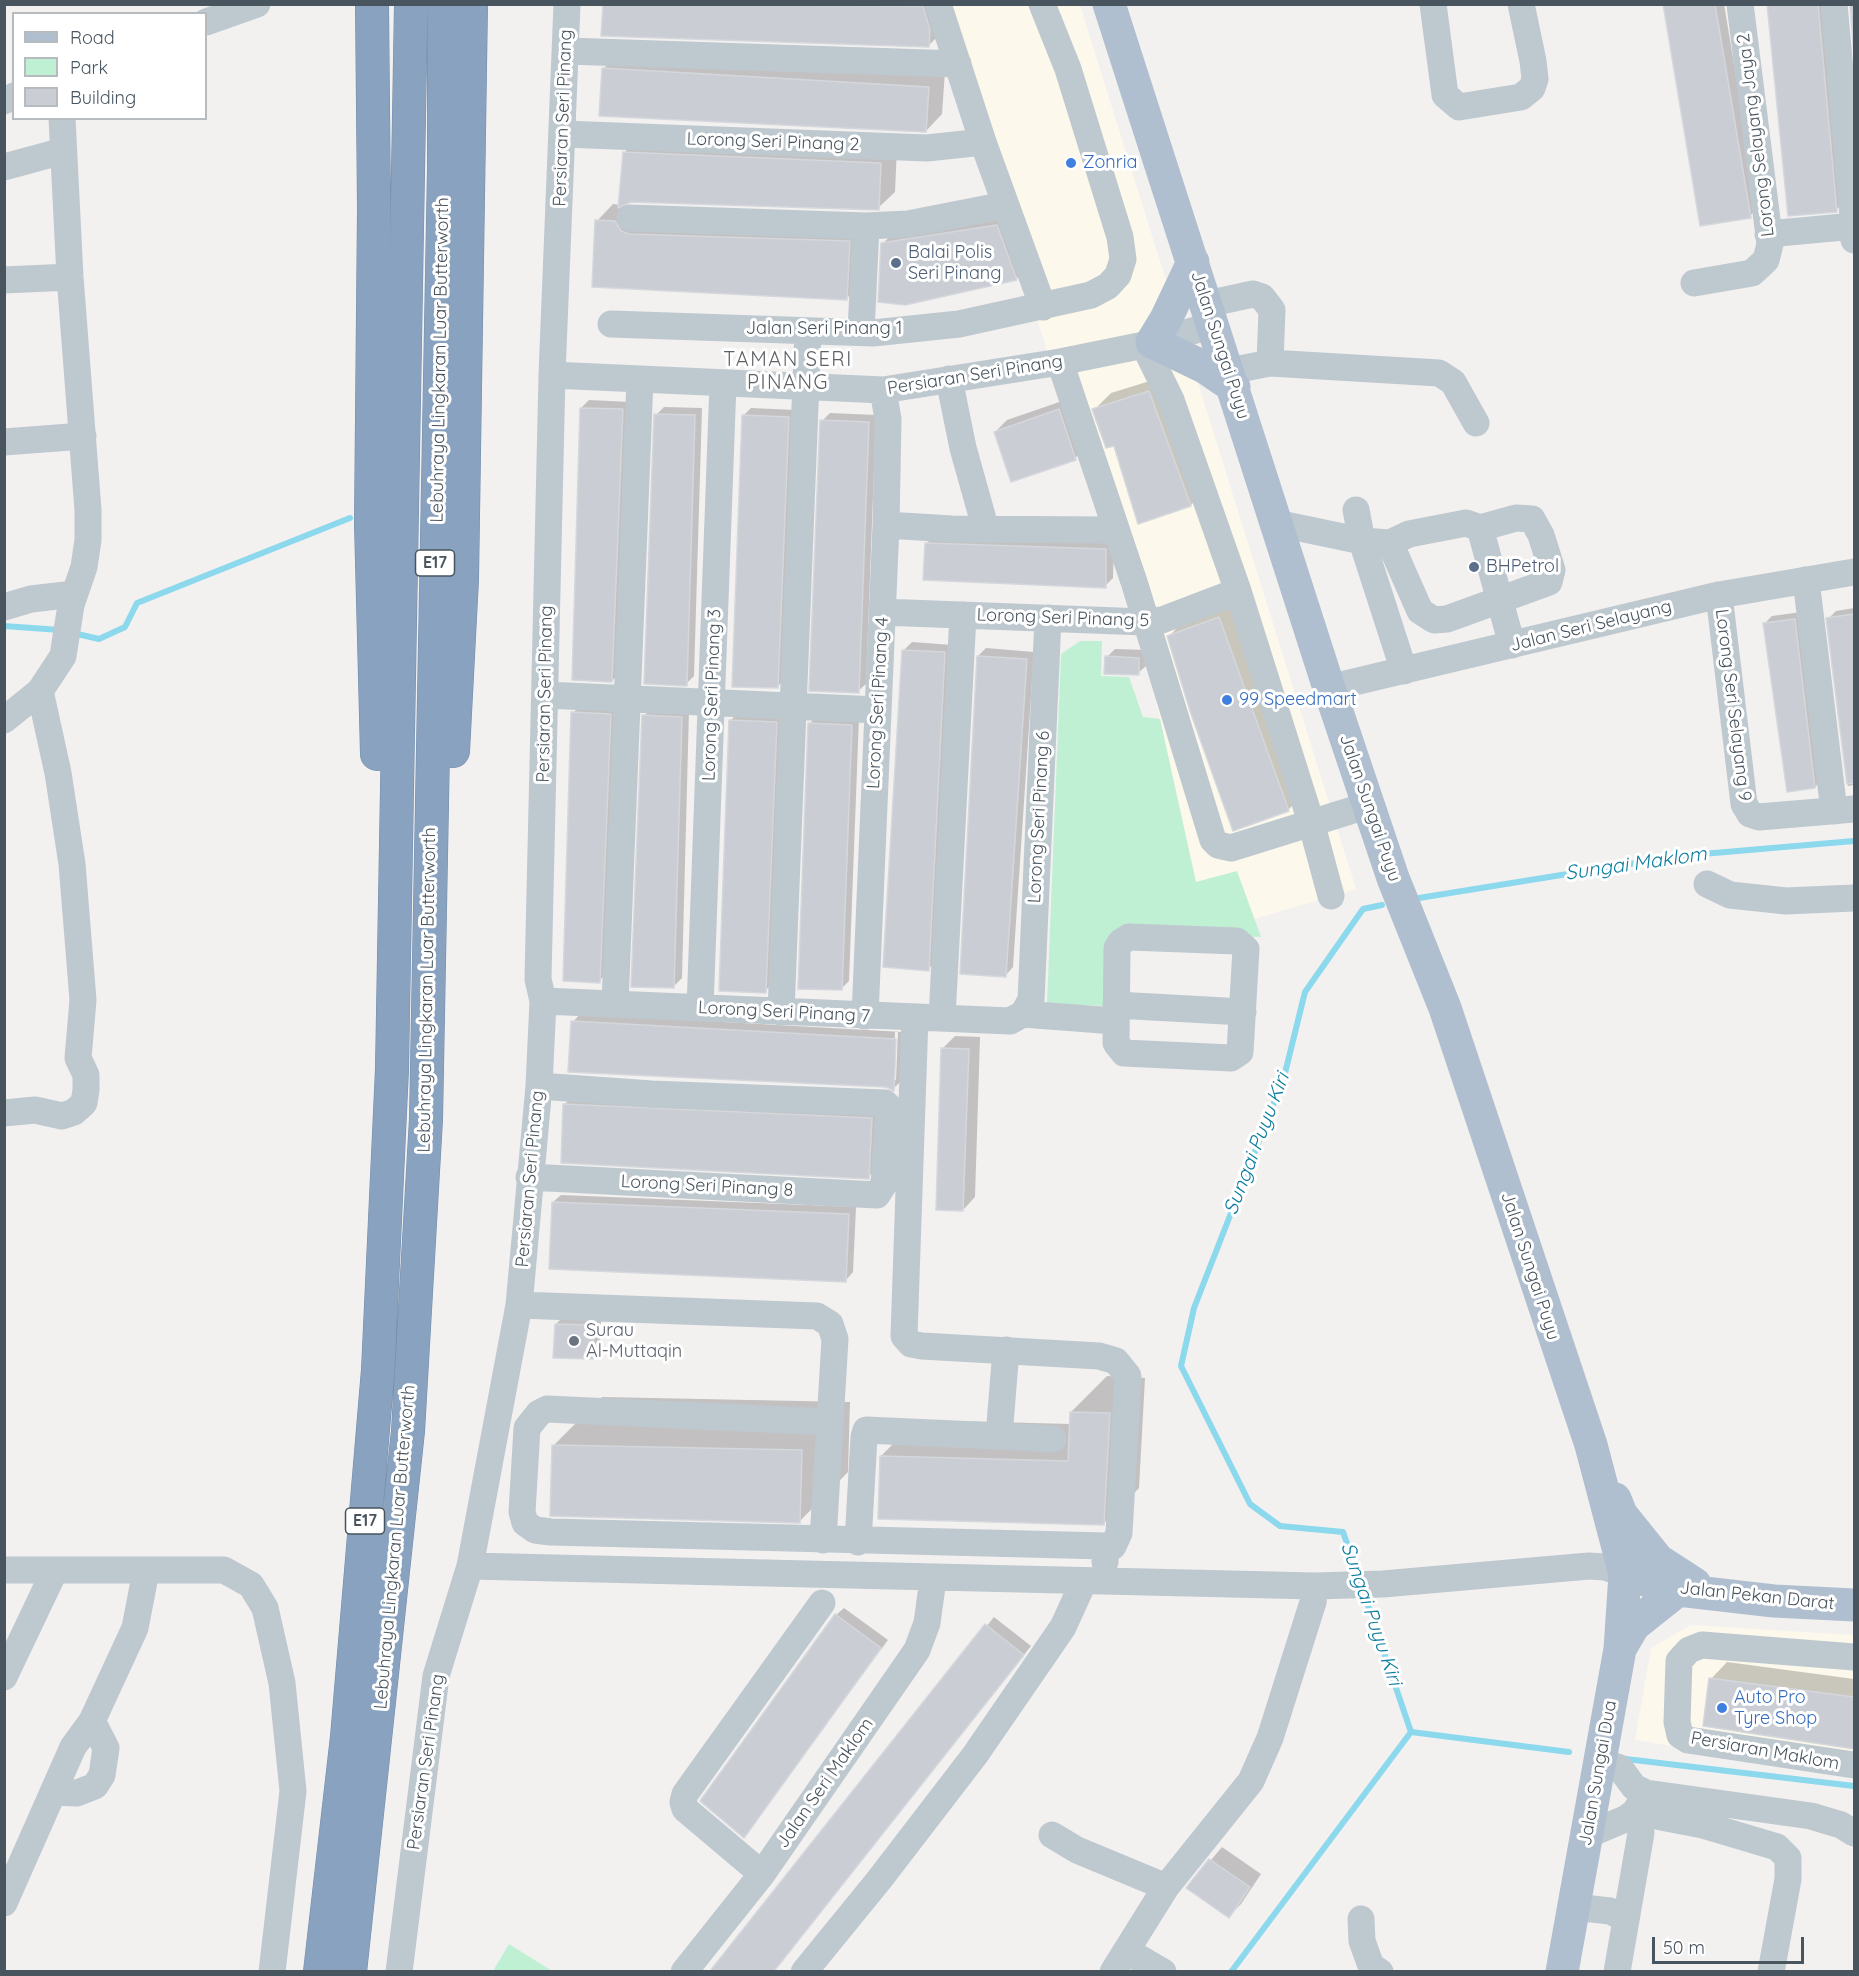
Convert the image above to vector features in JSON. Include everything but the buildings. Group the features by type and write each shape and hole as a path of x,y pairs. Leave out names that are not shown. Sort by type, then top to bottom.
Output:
{"highway":[{"path":"372,4 374,219 371,523 380,856 395,959"},
{"name":"Lebuhraya Lingkaran Luar Butterworth","path":"321,1971 347,1737 378,1370 395,959 411,4"},
{"name":"Lebuhraya Lingkaran Luar Butterworth","path":"350,1971 408,1431 426,1119 444,170 444,4"},
{"path":"428,957 448,844 462,579 471,4"}],"main road":[{"name":"Jalan Sungai Puyu","path":"1109,4 1232,379 1329,688 1393,878 1445,1008 1591,1445 1625,1574"},
{"path":"1193,262 1166,320 1148,344 1232,379"},
{"path":"1591,1445 1622,1514 1658,1560 1692,1591 1634,1625 1620,1649"},
{"name":"Jalan Pekan Darat","path":"1625,1574 1692,1591 1774,1601 1854,1605"},
{"name":"Jalan Sungai Dua","path":"1562,1971 1620,1649 1625,1574"}],"street":[{"path":"207,22 257,4"},
{"name":"Persiaran Seri Pinang","path":"399,1971 436,1676 470,1566 519,1305 539,1086 543,1000 538,979 552,375 567,51 567,4"},
{"path":"938,4 983,142 1042,307"},
{"name":"Jalan Seri Pinang 1","path":"611,324 861,332 959,324 1091,295 1108,286 1118,275 1123,259 1120,237 1068,69 1042,4"},
{"path":"1433,4 1445,95 1459,107 1521,97 1532,88 1535,79 1533,61 1521,4"},
{"name":"Lorong Selayang Jaya 2","path":"1694,283 1752,273 1766,260 1770,244 1740,4"},
{"path":"1834,4 1854,240"},
{"path":"567,51 958,64"},
{"path":"4,720 40,691 63,656 73,599 84,567 88,540 62,120"},
{"name":"Lorong Seri Pinang 2","path":"563,134 927,148 983,142"},
{"path":"4,167 63,151"},
{"path":"630,218 866,226 908,224 1005,206"},
{"path":"861,332 866,226"},
{"path":"1768,234 1854,226"},
{"path":"4,280 70,277"},
{"name":"Persiaran Seri Pinang","path":"552,375 883,390 1060,362 1148,344 1253,294 1262,297 1272,310 1270,363"},
{"path":"781,1012 808,331"},
{"path":"1148,344 1171,400 1238,591 1311,822 1331,896"},
{"path":"1060,362 1118,536 1213,840 1218,845 1231,848 1370,806"},
{"path":"1232,379 1270,363 1439,373 1453,382 1476,423"},
{"path":"615,1004 640,380"},
{"path":"949,380 963,448 986,530"},
{"name":"Lorong Seri Pinang 3","path":"700,1008 723,383"},
{"name":"Lorong Seri Pinang 4","path":"865,1016 886,525 888,419 883,390"},
{"path":"4,442 83,436"},
{"path":"1356,510 1362,540 1404,671"},
{"path":"1276,522 1362,540 1390,543 1409,534 1466,523 1480,528 1516,518 1532,519 1541,535 1552,570 1549,582 1448,619 1434,620 1420,611 1390,543"},
{"path":"886,525 986,530 1106,530 1118,536"},
{"path":"1480,528 1512,645"},
{"name":"Jalan Seri Selayang","path":"1329,688 1719,595 1854,572"},
{"path":"1806,580 1844,810"},
{"name":"Lorong Seri Pinang 5","path":"882,612 1144,622 1162,620 1238,591"},
{"name":"Lorong Seri Selayang 9","path":"1719,595 1740,789 1744,804 1750,814 1759,817 1844,810"},
{"path":"4,607 31,599 73,599"},
{"path":"942,1018 963,615"},
{"name":"Lorong Seri Pinang 6","path":"1023,1014 1031,1000 1048,618"},
{"path":"4,1113 35,1110 62,1116 74,1112 84,1103 86,1090 86,1075 78,1058 83,1000 72,864 57,773 40,691"},
{"path":"545,694 878,711"},
{"path":"1707,884 1730,896 1786,901 1854,898"},
{"path":"1129,937 1237,941 1246,949 1240,1052 1231,1058 1124,1053 1116,1043 1116,1013 1117,948 1129,937"},
{"name":"Lorong Seri Pinang 7","path":"543,1000 1010,1021 1023,1014 1243,1012"},
{"path":"830,1422 547,1409 538,1413 527,1428 522,1512 525,1523 535,1530 858,1542 1113,1546 1119,1533 1128,1376 1116,1361 1099,1356 922,1346 911,1344 904,1336 915,1017"},
{"name":"Lorong Seri Pinang 8","path":"529,1177 877,1195 882,1190 889,1107 885,1103 539,1086"},
{"path":"519,1305 817,1316 830,1324 835,1339 823,1540"},
{"path":"999,1436 1006,1350"},
{"path":"858,1542 866,1430 1053,1439"},
{"path":"804,1971 975,1755 1094,1581 1106,1546"},
{"path":"470,1566 933,1579 1322,1586 1383,1584 1589,1566 1605,1567 1625,1574"},
{"path":"4,1570 224,1570 251,1585 265,1608 282,1683 293,1791 272,1971"},
{"path":"4,1677 13,1640 55,1570"},
{"path":"4,1903 73,1747 92,1721 135,1628 146,1571"},
{"name":"Jalan Seri Maklom","path":"684,1971 762,1874 917,1650 927,1623 933,1579"},
{"path":"1163,1971 1120,1961 1166,1887 1251,1781 1270,1738 1313,1602 1322,1586"},
{"path":"762,1874 685,1809 683,1802 822,1603"},
{"name":"Persiaran Maklom","path":"1854,1657 1702,1645 1689,1650 1679,1661 1677,1722 1680,1735 1688,1740 1854,1766"},
{"path":"53,1792 77,1793 94,1786 102,1774 106,1748 92,1721"},
{"path":"1600,1761 1620,1768 1634,1787 1640,1803 1641,1833 1617,1971"},
{"path":"1640,1803 1777,1847 1788,1858 1788,1879 1771,1971"},
{"path":"1587,1835 1640,1803 1811,1816 1842,1825 1854,1833"},
{"path":"1052,1835 1077,1850 1166,1887"},
{"path":"1574,1907 1610,1911 1626,1919"},
{"path":"1361,1919 1362,1941 1371,1966 1380,1971"}],"shaded area":[{"path":"939,5 1080,5 1356,889 1254,919 1237,871 1196,883 1155,696"},
{"path":"1691,1625 1854,1635 1854,1775 1635,1740 1651,1648"}],"green space":[{"path":"1080,641 1102,641 1101,676 1129,677 1143,717 1160,719 1196,882 1237,871 1261,937 1111,932 1108,1006 1047,1004 1061,654"},
{"path":"509,1944 552,1971 493,1971"}],"waterway":[{"path":"73,633 99,639 125,627 137,603 350,518"},
{"path":"4,626 60,630"},
{"name":"Sungai Maklom","path":"1419,898 1679,856 1854,841"},
{"name":"Sungai Puyu Kiri","path":"1359,1578 1343,1532 1280,1526 1250,1504 1181,1366 1194,1308 1284,1077 1305,992 1363,909 1382,905"},
{"name":"Sungai Puyu Kiri","path":"1231,1972 1411,1732 1363,1591"},
{"path":"1411,1732 1569,1752"},
{"path":"1626,1759 1854,1786"}],"place":[{"name":"Zonria","path":"1071,163"},
{"name":"Balai Polis Seri Pinang","path":"896,263"},
{"name":"BHPetrol","path":"1474,567"},
{"name":"99 Speedmart","path":"1227,700"},
{"name":"Surau Al-Muttaqin","path":"574,1341"},
{"name":"Auto Pro Tyre Shop","path":"1722,1708"}],"district":[{"name":"TAMAN SERI PINANG","path":"788,372"}]}
